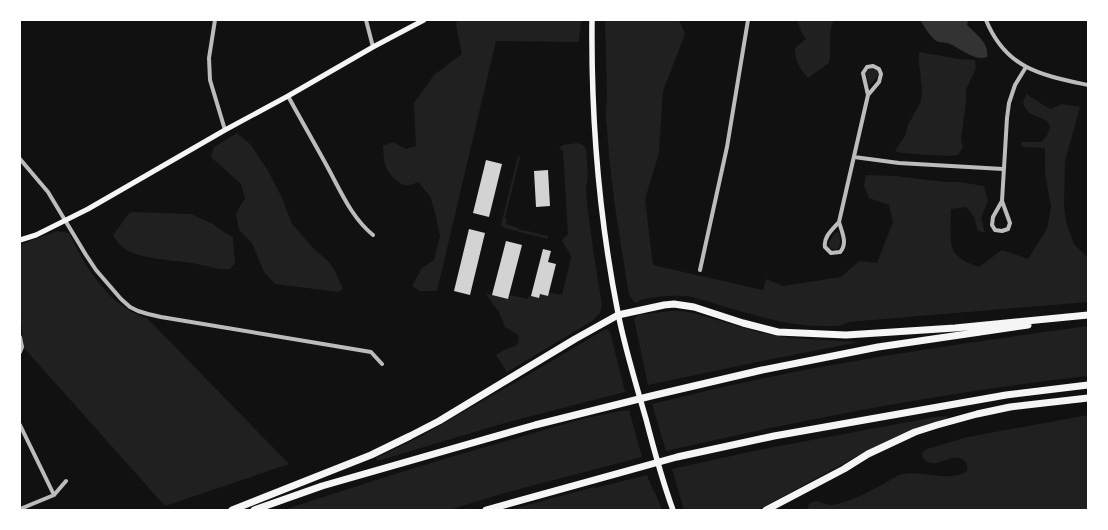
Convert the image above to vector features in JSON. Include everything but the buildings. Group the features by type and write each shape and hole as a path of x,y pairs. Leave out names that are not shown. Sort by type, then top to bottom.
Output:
{"highway":[{"path":"232,510 370,455 410,436 439,421 618,315 674,304 694,307 778,332 846,335 955,328 1088,315"},
{"path":"254,510 331,483 535,425 762,370 878,347 1088,315"},
{"path":"486,510 677,458 774,436 1006,395 1088,385"},
{"path":"766,510 877,450 915,432 978,414 1088,398"}],"main road":[{"path":"20,240 66,221 225,130 424,20"},
{"path":"592,20 596,136 602,210 618,315 632,371 673,510"}],"street":[{"path":"215,20 210,58 210,80 225,130"},
{"path":"366,20 373,48"},
{"path":"700,270 727,147 748,20"},
{"path":"986,20 1001,46 1026,67 1049,76 1088,85"},
{"path":"839,222 845,242 840,252 835,254 825,247 824,241 839,222 868,95 878,82 881,74 879,69 873,66 866,67 863,73 868,95"},
{"path":"1002,201 993,218 992,226 995,230 1002,231 1008,228 1010,223 1002,201 1009,103 1015,85 1026,67"},
{"path":"288,96 351,210 364,228 373,236"},
{"path":"854,157 899,163 1003,169"},
{"path":"20,158 48,192 96,270 130,307 161,317 371,352 382,364"},
{"path":"20,337 22,347 20,352"},
{"path":"20,425 54,495"},
{"path":"20,509 54,495 66,481"}],"shaded area":[{"path":"457,20 581,20 579,42 496,41 437,291 420,291 412,286 422,268 434,260 440,236 436,216 430,196 418,182 404,185 389,172 384,161 383,146 393,142 406,149 416,146 414,103 434,75 462,54 456,25"},
{"path":"605,20 679,20 685,34 663,91 659,153 645,199 653,265 763,290 766,279 783,286 841,277 859,261 877,263 893,222 889,205 869,198 864,186 866,175 896,176 984,186 988,201 981,218 985,233 978,231 974,217 966,207 951,209 951,241 955,253 964,261 979,267 1002,250 1028,259 1047,229 1051,207 1045,172 1045,148 1022,147 1021,142 1041,142 1047,136 1050,127 1047,121 1029,113 1023,104 1026,94 1050,109 1062,104 1080,107 1065,161 1064,205 1066,222 1074,244 1088,256 1088,302 848,322 833,326 774,320 688,296 658,297 640,300 638,303 635,303 630,297 628,289 609,155 606,117"},
{"path":"797,20 834,20 830,36 829,63 808,78 796,57 795,48 806,39"},
{"path":"920,20 968,20 967,25 984,44 987,57 978,58 950,44 937,41 931,36"},
{"path":"919,52 975,60 976,69 966,89 961,139 963,147 958,155 947,156 895,151 905,136 908,125 921,101"},
{"path":"871,69 877,70 878,76 869,86 866,73"},
{"path":"237,133 250,144 267,169 282,198 292,224 314,249 329,262 343,289 338,292 275,284 264,272 252,243 239,230 236,214 245,198 241,184 211,157 214,147"},
{"path":"577,143 583,145 586,150 588,175 587,203 602,305 600,313 592,321 507,372 496,355 517,345 519,341 518,335 505,327 499,312 487,294 508,299 510,295 528,299 529,296 539,298 540,294 548,296 549,292 562,295 571,258 562,240 568,234 563,151 558,149 563,145"},
{"path":"518,156 520,157 505,218 507,219 506,224 518,229 548,236 548,239 504,228 501,225"},
{"path":"130,212 191,214 213,224 233,237 235,263 230,269 220,269 143,256 126,250 113,235"},
{"path":"57,231 69,233 91,272 110,295 121,305 147,318 289,464 165,506 24,348 20,310 20,245"},
{"path":"836,232 839,233 840,243 836,250 830,248 828,243"},
{"path":"670,311 693,313 758,332 789,338 859,342 648,385 634,319 639,315"},
{"path":"1088,326 1088,376 929,398 771,428 666,451 652,404 826,366 924,349"},
{"path":"608,329 625,392 512,421 377,461 376,458 420,437"},
{"path":"629,410 642,457 504,493 449,510 284,510 482,448 584,419"},
{"path":"1088,415 1088,510 807,510 809,504 814,501 832,505 846,502 903,474 953,476 967,471 966,462 958,458 936,463 925,460 922,456 923,452 927,449 968,437"},
{"path":"947,416 947,419 865,452 758,510 684,510 672,469 758,450"},
{"path":"647,475 662,510 509,510 594,487"}]}
